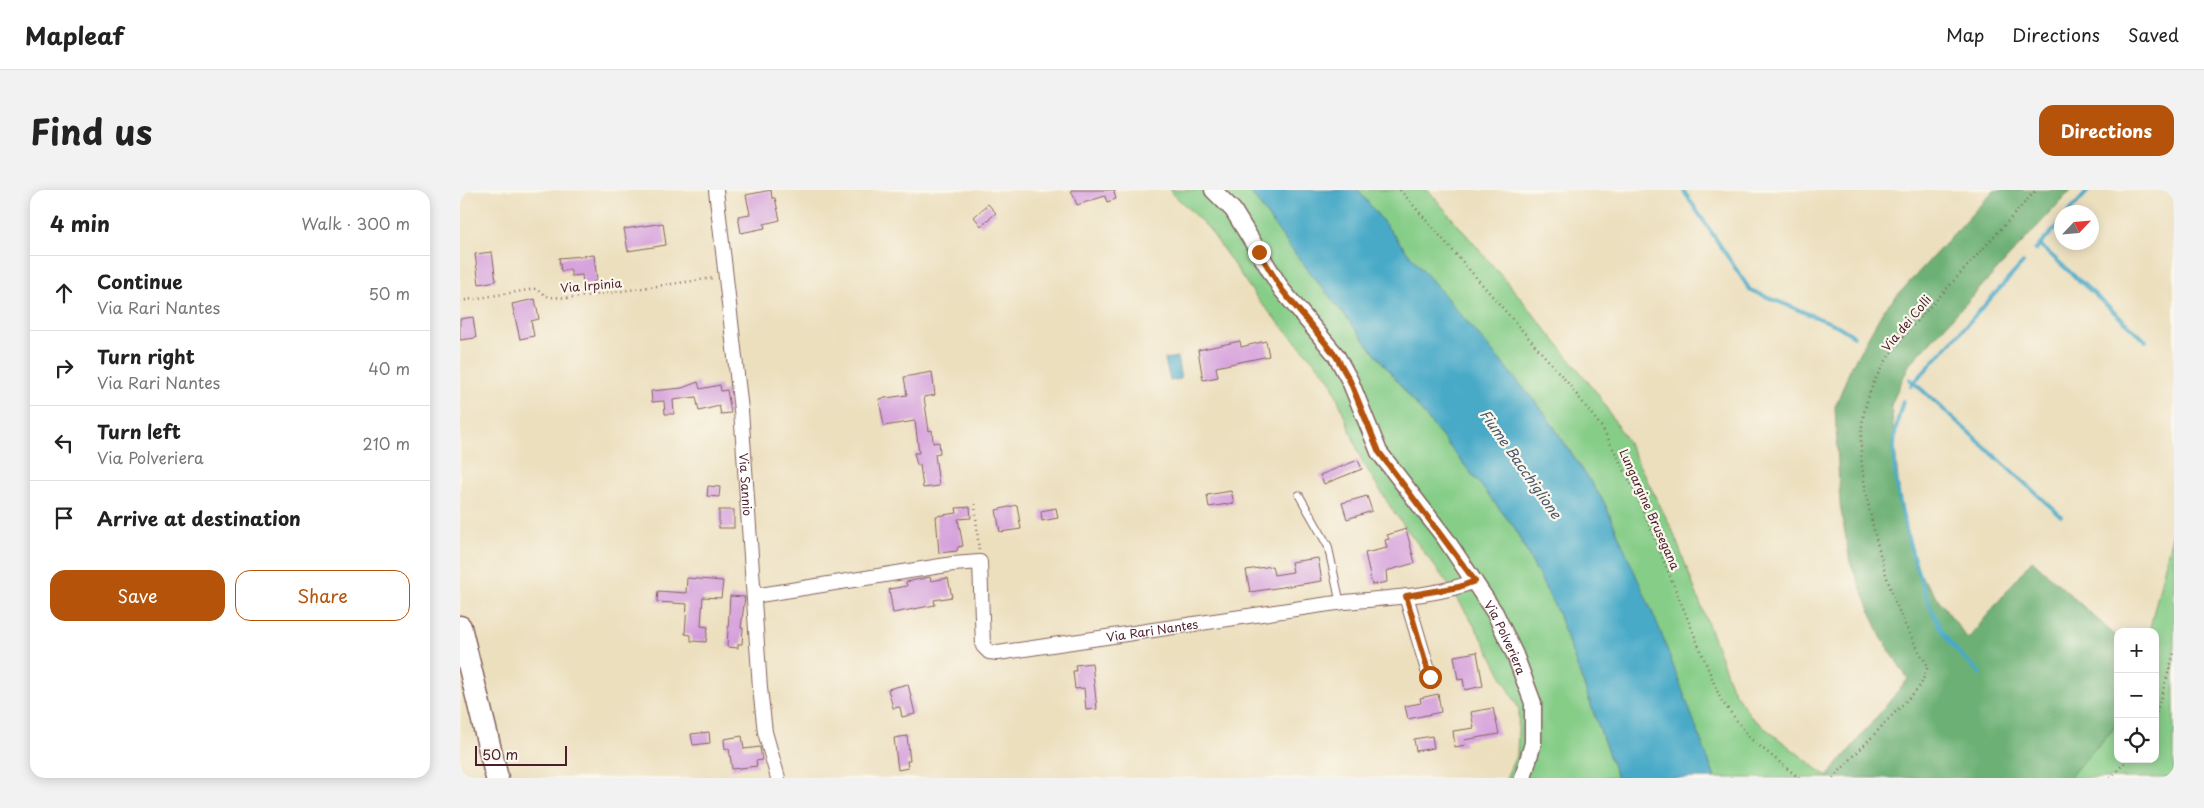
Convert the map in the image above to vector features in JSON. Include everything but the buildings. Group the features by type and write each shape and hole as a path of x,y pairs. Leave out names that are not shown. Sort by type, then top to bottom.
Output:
{"highway":[{"path":"460,628 497,778"}],"street":[{"name":"Via Sannio","path":"716,190 741,410 765,732 778,778"},
{"name":"Via Polveriera","path":"1213,190 1233,210 1282,290 1336,356 1350,381 1379,452 1475,581 1495,613 1515,654 1533,703 1533,743 1523,778"},
{"name":"Via Rari Nantes","path":"980,562 981,636 983,646 989,652 998,653 1340,602 1406,596 1459,587 1475,581"},
{"path":"754,596 953,564 980,562"},
{"path":"1406,596 1430,677"}],"lane":[{"path":"1299,495 1328,546 1340,602"}],"path":[{"name":"Lungargine Brusegana","path":"1400,190 1567,382 1603,429 1635,491 1721,700 1751,739 1799,778"},
{"name":"Via dei Colli","path":"1833,778 1921,685 1928,666 1910,638 1895,605 1880,556 1864,483 1861,443 1864,413 1874,384 1896,345 2036,190"},
{"name":"Via Irpinia","path":"460,301 534,289 550,297 572,298 725,277"},
{"path":"975,504 980,562"},
{"path":"2159,705 2174,654"},
{"path":"2110,778 2124,763"}],"green space":[{"path":"1169,190 1249,190 1290,247 1514,527 1558,613 1617,778 1506,778 1517,754 1519,709 1484,642 1451,588 1393,511 1362,461 1330,379 1259,301 1209,229"},
{"path":"1358,190 1428,190 1518,295 1597,393 1626,439 1672,529 1733,690 1752,718 1829,778 1715,778 1604,502 1543,411 1399,242"},
{"path":"1994,190 2071,190 2057,205 2054,205 2054,208 1909,365 1891,405 1900,501 1918,572 1968,639 2032,560 2114,634 2114,728 2068,778 1827,777 1908,679 1881,637 1850,562 1840,504 1835,407 1851,367 1883,311"},
{"path":"2174,527 2174,778 2068,778 2114,728 2114,763 2159,763 2159,628 2150,628"}],"water":[{"name":"Fiume Bacchiglione","path":"1249,190 1358,190 1399,242 1543,411 1604,502 1660,630 1715,778 1617,778 1558,613 1514,527 1290,247"},
{"path":"1177,357 1181,379 1170,381 1165,359"}],"waterway":[{"path":"1683,190 1750,290 1838,326 1854,336"},
{"path":"2075,205 2089,190"},
{"path":"2035,250 2054,230"},
{"path":"2040,245 2146,341"},
{"path":"1911,386 2023,263"},
{"path":"1910,379 2061,516"},
{"path":"1903,401 1897,423 1894,446 1898,489 1908,540 1932,611 1941,629 1954,647 1981,674"}],"route":[{"path":"1259,252 1282,290 1336,356 1360,403 1379,452 1445,538 1475,581 1459,587 1406,596 1430,677"}]}
